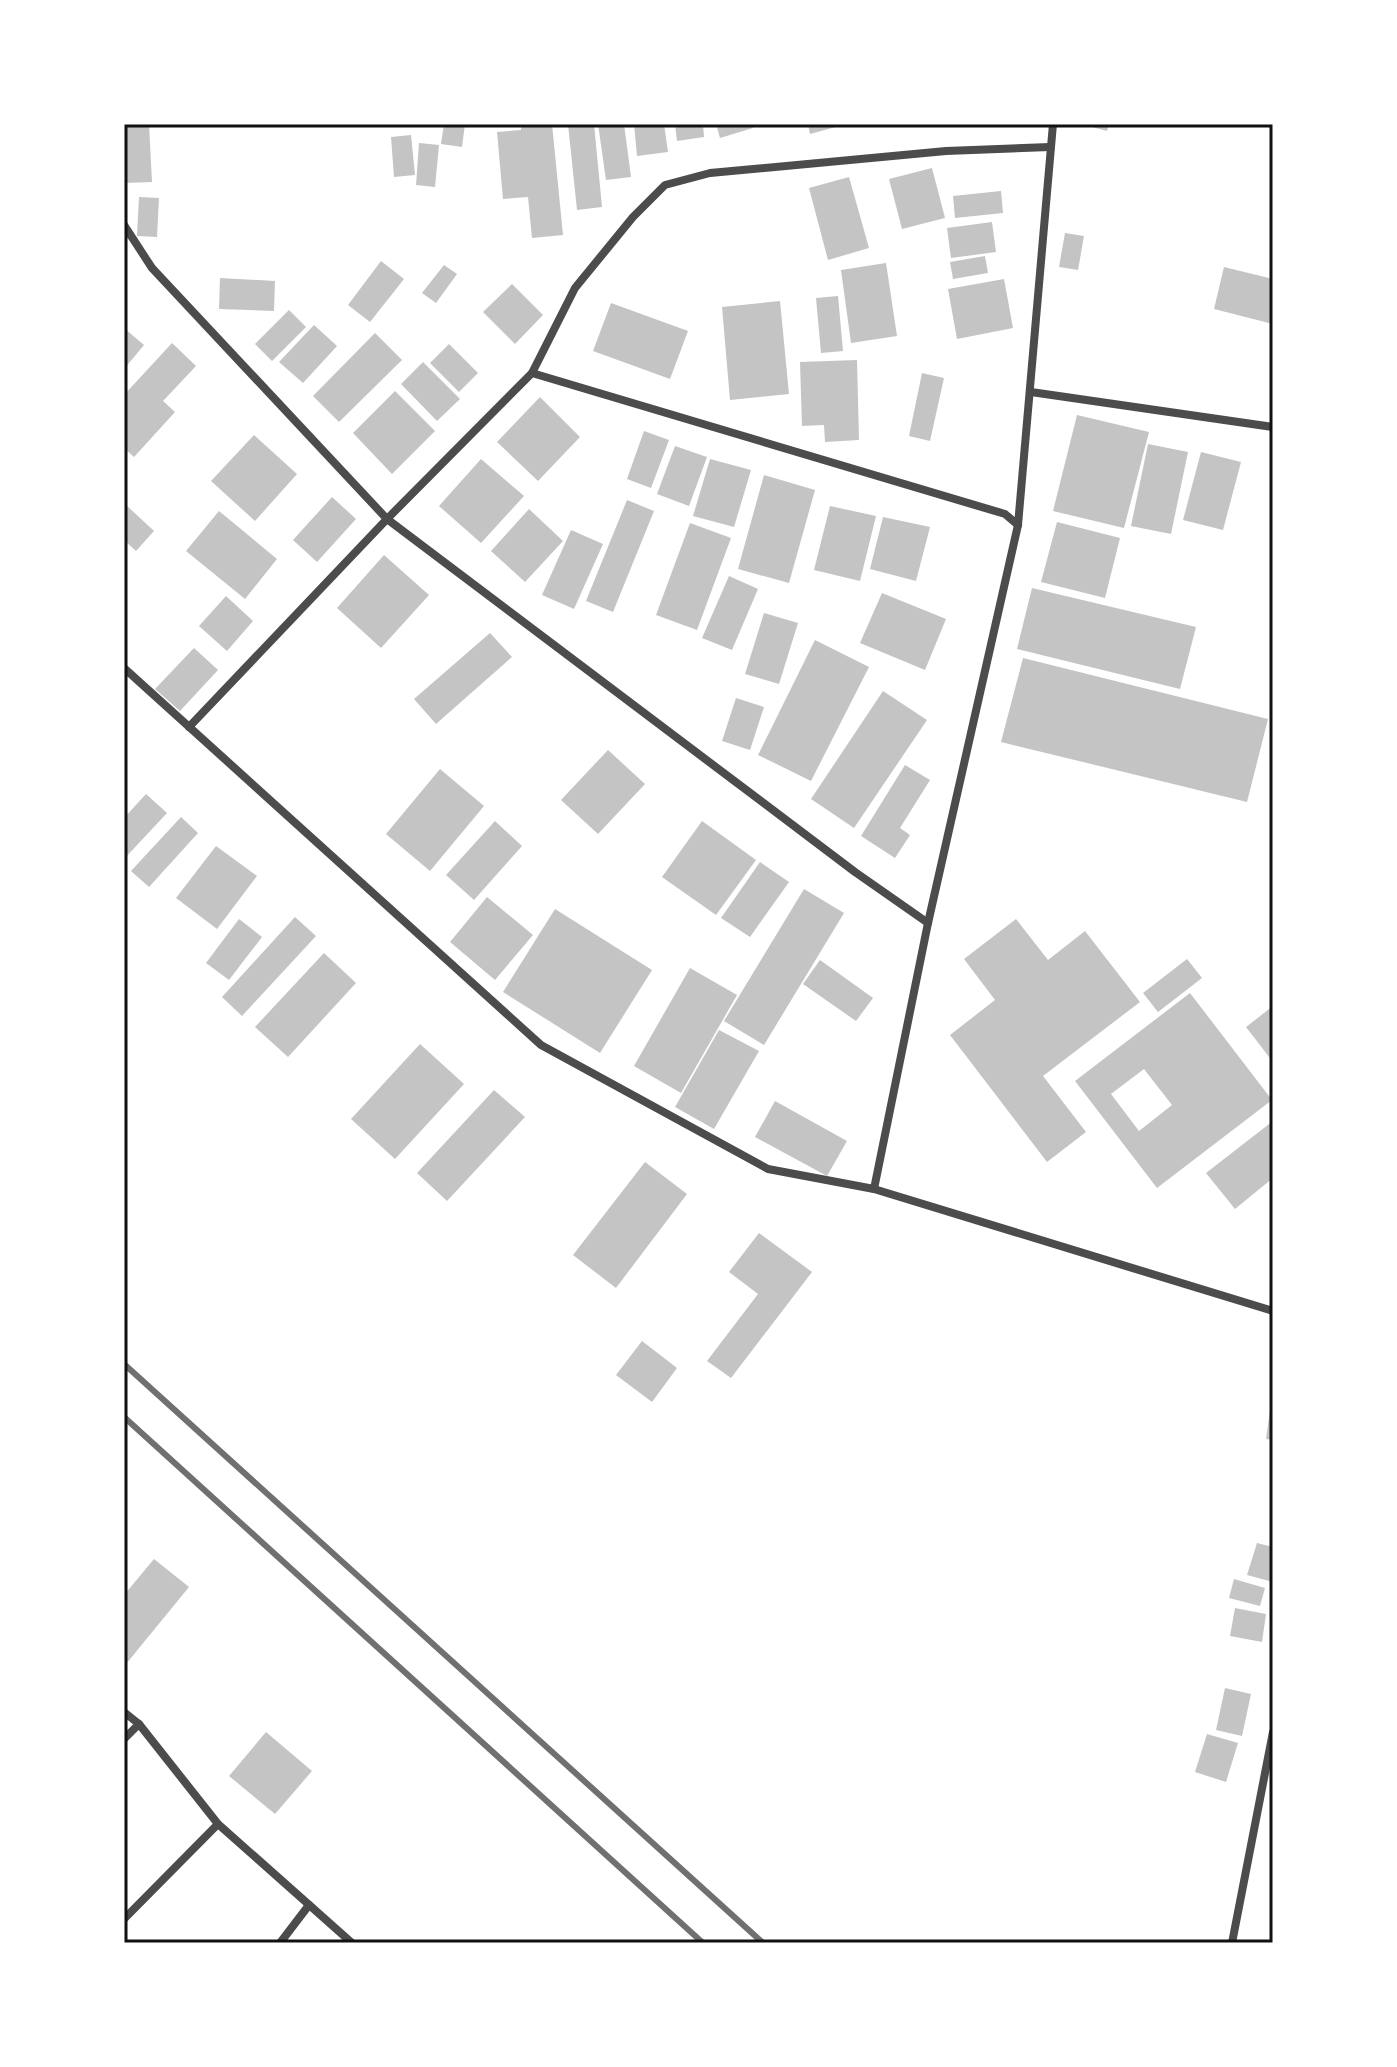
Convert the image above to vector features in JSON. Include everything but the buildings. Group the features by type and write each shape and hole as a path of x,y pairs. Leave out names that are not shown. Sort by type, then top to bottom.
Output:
{"street":[{"path":"874,1189 928,923 1018,525 1053,124"},
{"path":"189,727 387,519 532,373 575,288 633,217 665,185 710,173 946,151 1050,147"},
{"path":"124,225 152,268 387,519 855,872 928,923"},
{"path":"532,373 1005,514 1018,525"},
{"path":"1031,392 1273,427"},
{"path":"124,668 541,1045 768,1169 874,1189 1273,1311"},
{"path":"124,1712 139,1724 218,1824 352,1943"},
{"path":"124,1739 139,1724"},
{"path":"1232,1943 1273,1732"},
{"path":"124,1919 218,1824"},
{"path":"280,1943 309,1905"}],"railway":[{"path":"124,1364 763,1943"},
{"path":"124,1417 703,1943"}]}
